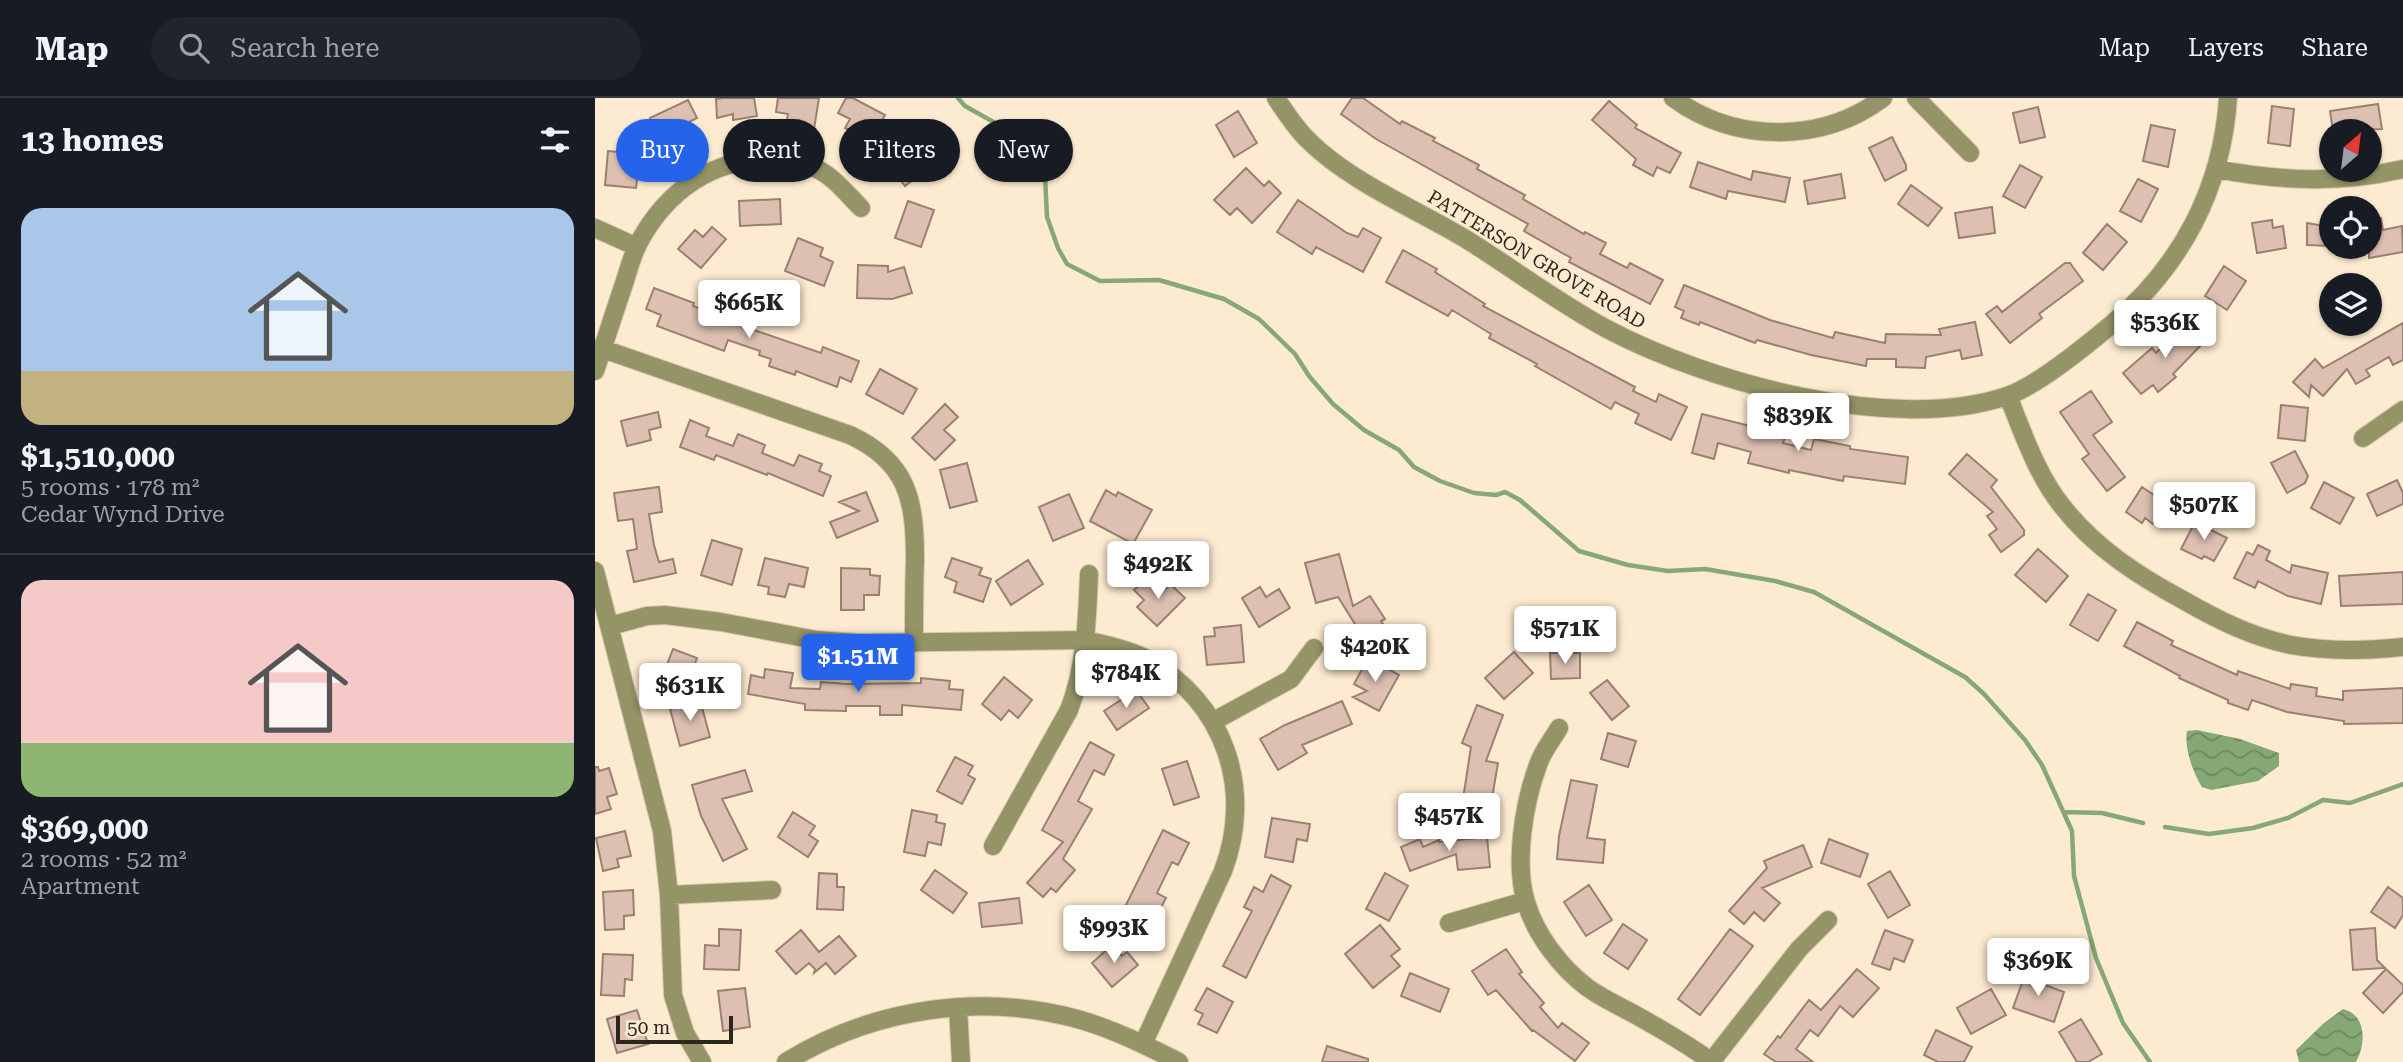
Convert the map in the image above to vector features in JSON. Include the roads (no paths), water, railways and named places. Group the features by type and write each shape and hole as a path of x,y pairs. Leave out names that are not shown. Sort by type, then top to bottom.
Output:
{"street":[{"name":"PATTERSON GROVE ROAD","path":"1276,98 1307,140 1332,162 1443,225 1606,328 1709,373 1768,389 1862,405 1935,409 2008,396 2081,349 2132,307 2153,285 2171,262 2204,204 2216,169 2228,98"},
{"path":"1673,98 1686,108 1726,125 1767,133 1793,132 1835,123 1854,116 1883,98"},
{"path":"1916,98 1970,153"},
{"path":"595,371 637,247 666,202 686,184 716,169 746,161 787,161 819,169 861,208"},
{"path":"2216,169 2271,178 2332,180 2403,169"},
{"path":"595,228 637,247"},
{"path":"603,349 850,435 888,459 905,485 913,513 914,642"},
{"path":"2008,396 2038,465 2060,505 2101,548 2131,570 2218,620 2270,640 2336,651 2403,647"},
{"path":"2363,438 2403,410"},
{"path":"595,571 663,831 673,995 685,1033 702,1062"},
{"path":"993,846 1069,710 1080,676 1086,640 1089,574"},
{"path":"610,626 646,616 665,615 816,640 858,643 1086,640 1121,648 1167,671 1185,687 1214,722 1233,774 1236,798 1231,851 1143,1044"},
{"path":"1214,722 1291,679 1314,648"},
{"path":"1559,728 1538,763 1531,792 1521,850 1525,901 1547,944 1568,971 1586,986 1667,1032 1711,1062 1799,949 1828,920"},
{"path":"669,895 772,890"},
{"path":"1449,923 1525,901"},
{"path":"958,1007 961,1062"},
{"path":"786,1062 821,1043 864,1025 917,1011 958,1007 1012,1008 1051,1014 1107,1028 1179,1062"}],"water":[{"path":"2197,730 2240,739 2279,753 2279,766 2258,781 2211,790 2202,787 2187,745 2187,731"},
{"path":"2343,1009 2357,1017 2362,1031 2362,1047 2356,1062 2299,1062 2296,1050"}],"waterway":[{"path":"958,98 965,106 1031,143 1041,156 1047,217 1067,264 1100,281 1159,280 1224,299 1259,319 1295,354 1309,376 1333,404 1364,430 1399,450 1414,467 1440,481 1474,493 1496,495 1505,492 1520,500 1579,551 1628,565 1668,571 1705,569 1775,581 1814,592 1965,677 2025,740 2042,765 2072,831 2074,876 2096,958 2123,1023 2150,1062"},
{"path":"2165,827 2209,834 2253,828 2288,818 2323,800 2350,803 2403,784"},
{"path":"2064,812 2102,813 2143,823"}]}
